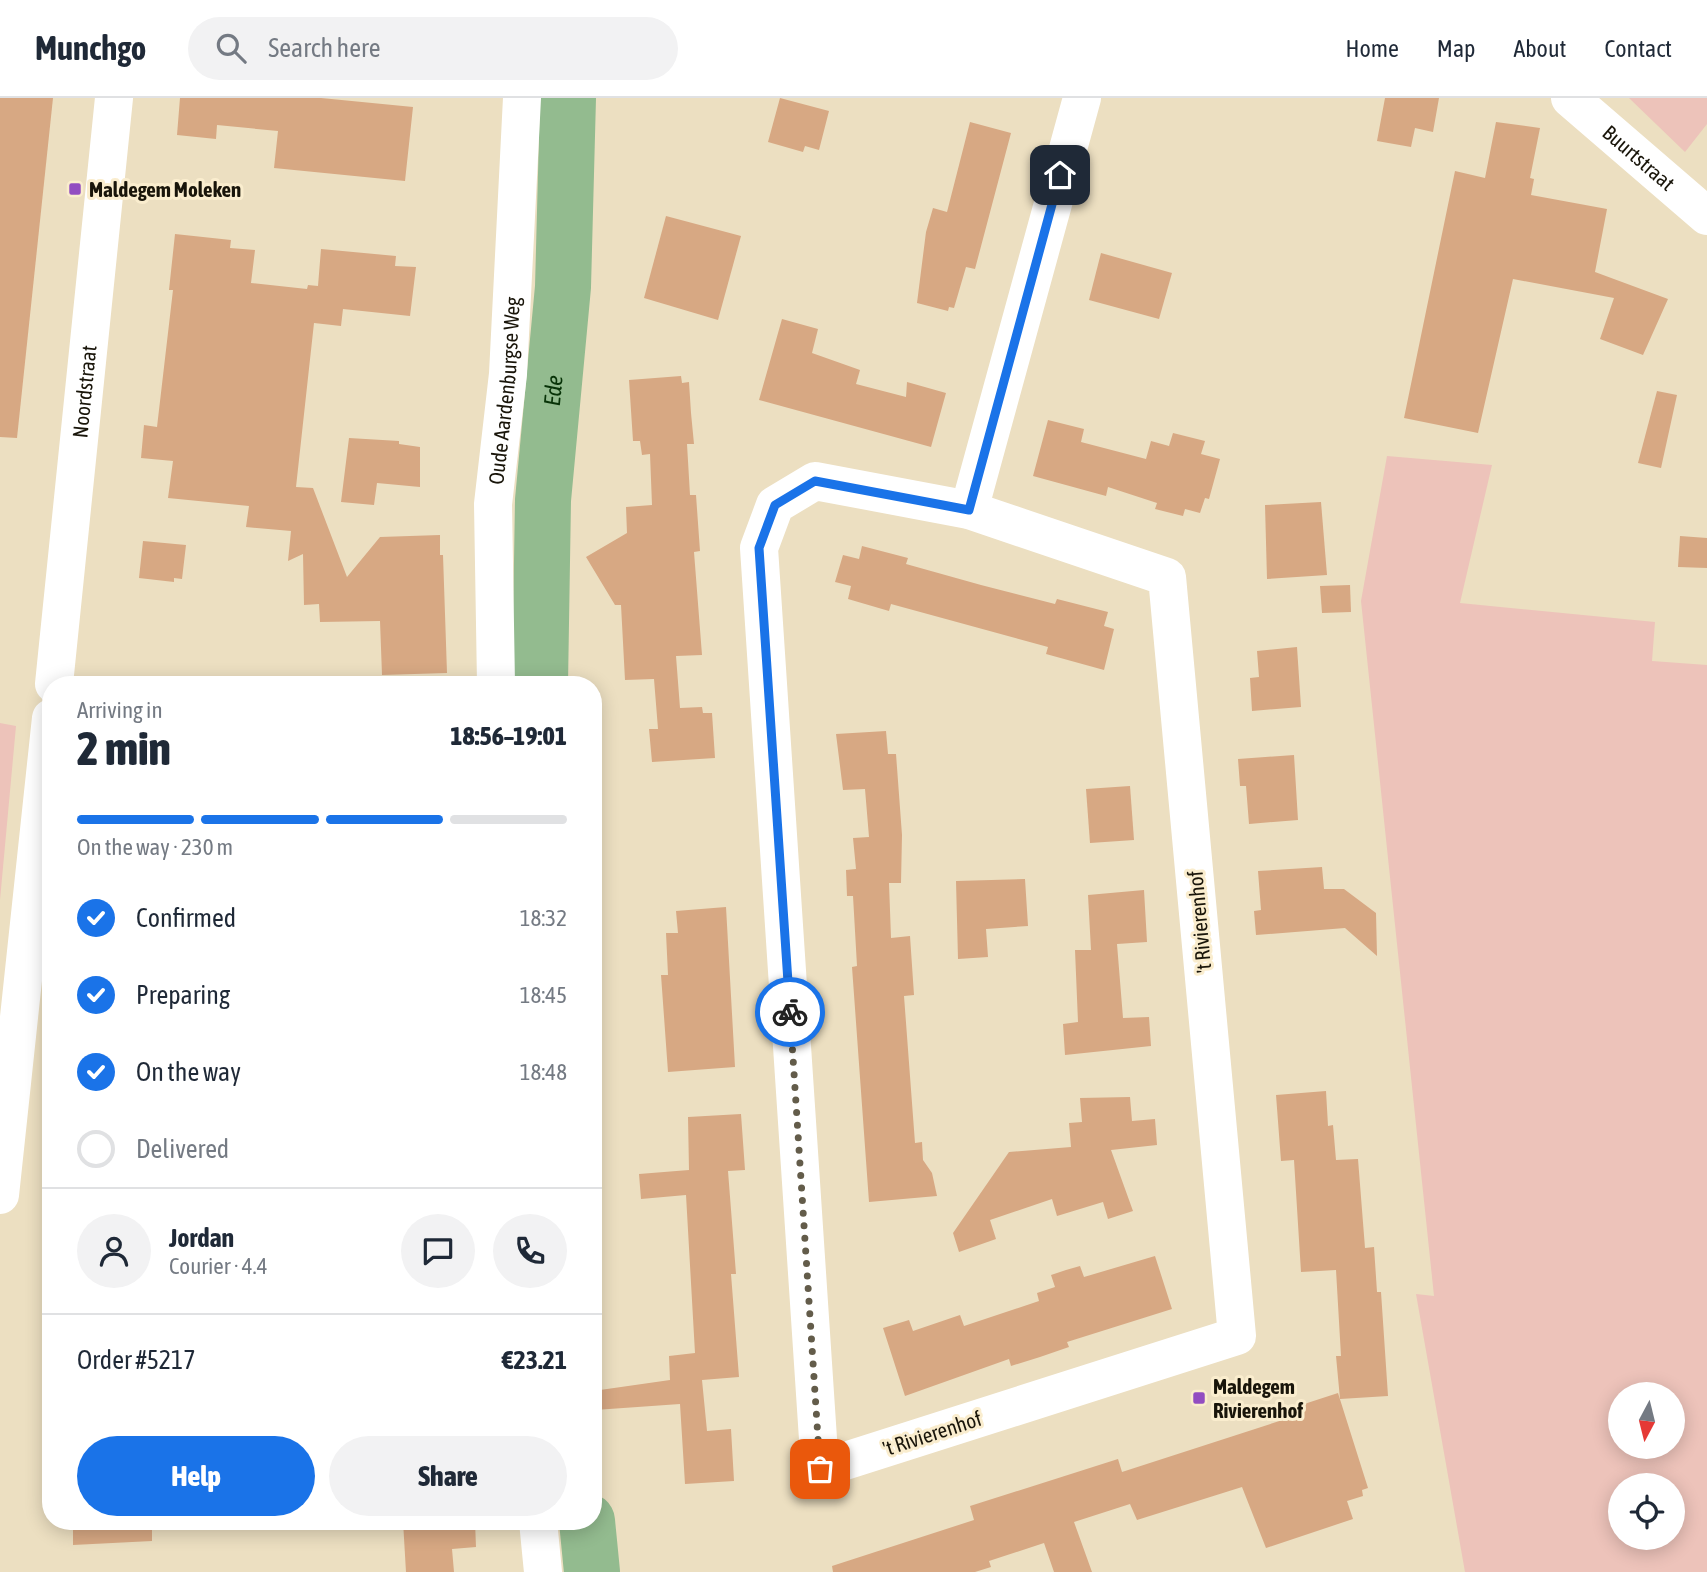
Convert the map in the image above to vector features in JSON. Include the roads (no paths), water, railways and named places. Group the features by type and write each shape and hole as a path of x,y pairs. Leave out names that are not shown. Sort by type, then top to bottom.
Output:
{"street":[{"name":"Noordstraat","path":"55,676 114,98"},
{"name":"Oude Aardenburgse Weg","path":"496,676 493,504 508,374 522,98"},
{"path":"969,510 1082,98"},
{"name":"Buurtstraat","path":"1570,98 1707,216"},
{"name":"'t Rivierenhof","path":"815,481 969,510 1167,578 1237,1336 820,1469 759,548 775,505 815,481"},
{"path":"0,1195 42,802"},
{"path":"539,1530 543,1572"}],"waterway":[{"name":"Ede","path":"540,676 543,500 563,287 568,98"},
{"name":"Ede","path":"588,1530 592,1572"}],"place":[{"name":"Maldegem Moleken","path":"75,189"},
{"name":"Maldegem Rivierenhof","path":"1199,1398"}]}
